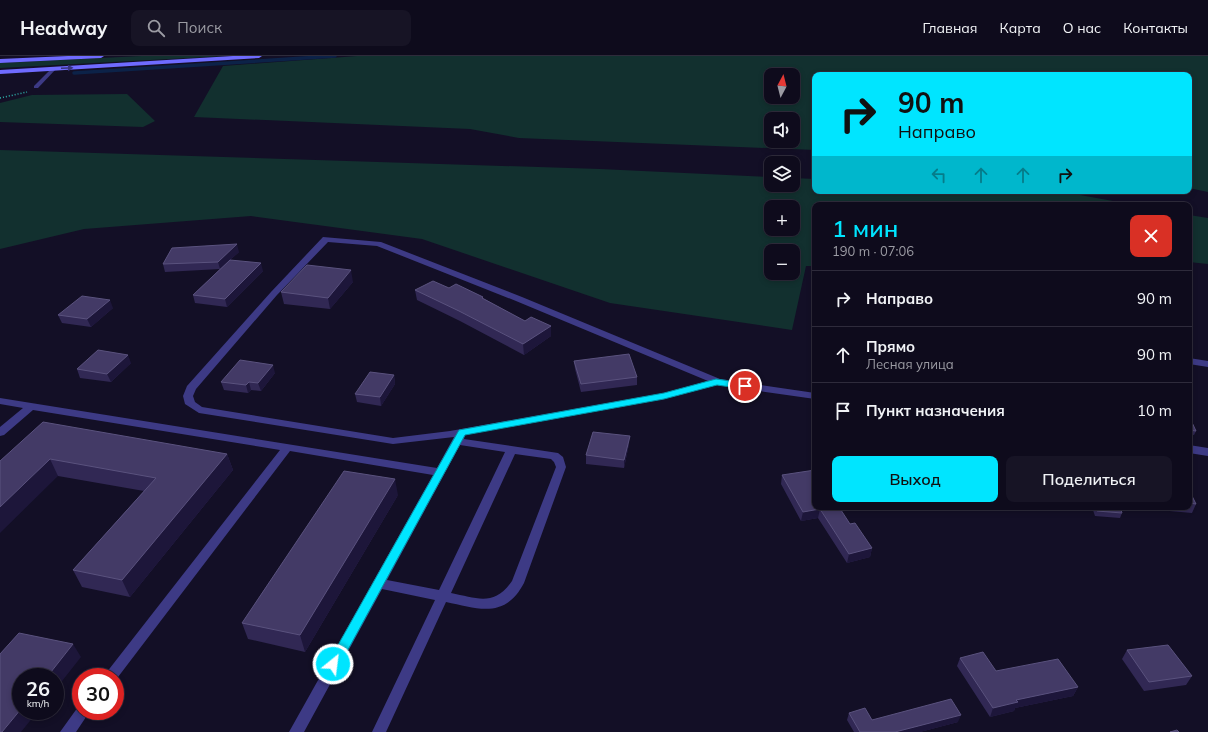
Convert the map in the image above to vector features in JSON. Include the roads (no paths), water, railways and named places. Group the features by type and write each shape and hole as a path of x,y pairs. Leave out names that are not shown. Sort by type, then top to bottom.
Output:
{"main road":[{"path":"0,61 101,56"},
{"path":"0,72 259,56"}],"street":[{"path":"716,382 664,396 459,437 393,441 199,410 190,404 188,396 191,388 305,259 326,239 378,244 526,302 706,376 716,382 812,396"},
{"path":"1192,361 1208,364"},
{"path":"0,401 440,472"},
{"path":"0,433 31,406"},
{"path":"378,583 486,605 501,602 510,594 518,583 561,467 559,460 554,456 511,450 459,437"},
{"path":"296,732 459,437"},
{"path":"117,668 287,448"},
{"path":"1192,449 1208,452"},
{"path":"379,732 511,450"},
{"path":"67,732 76,720"}],"lane":[{"path":"36,87 54,69"}],"waterway":[{"path":"74,73 335,56"}]}
